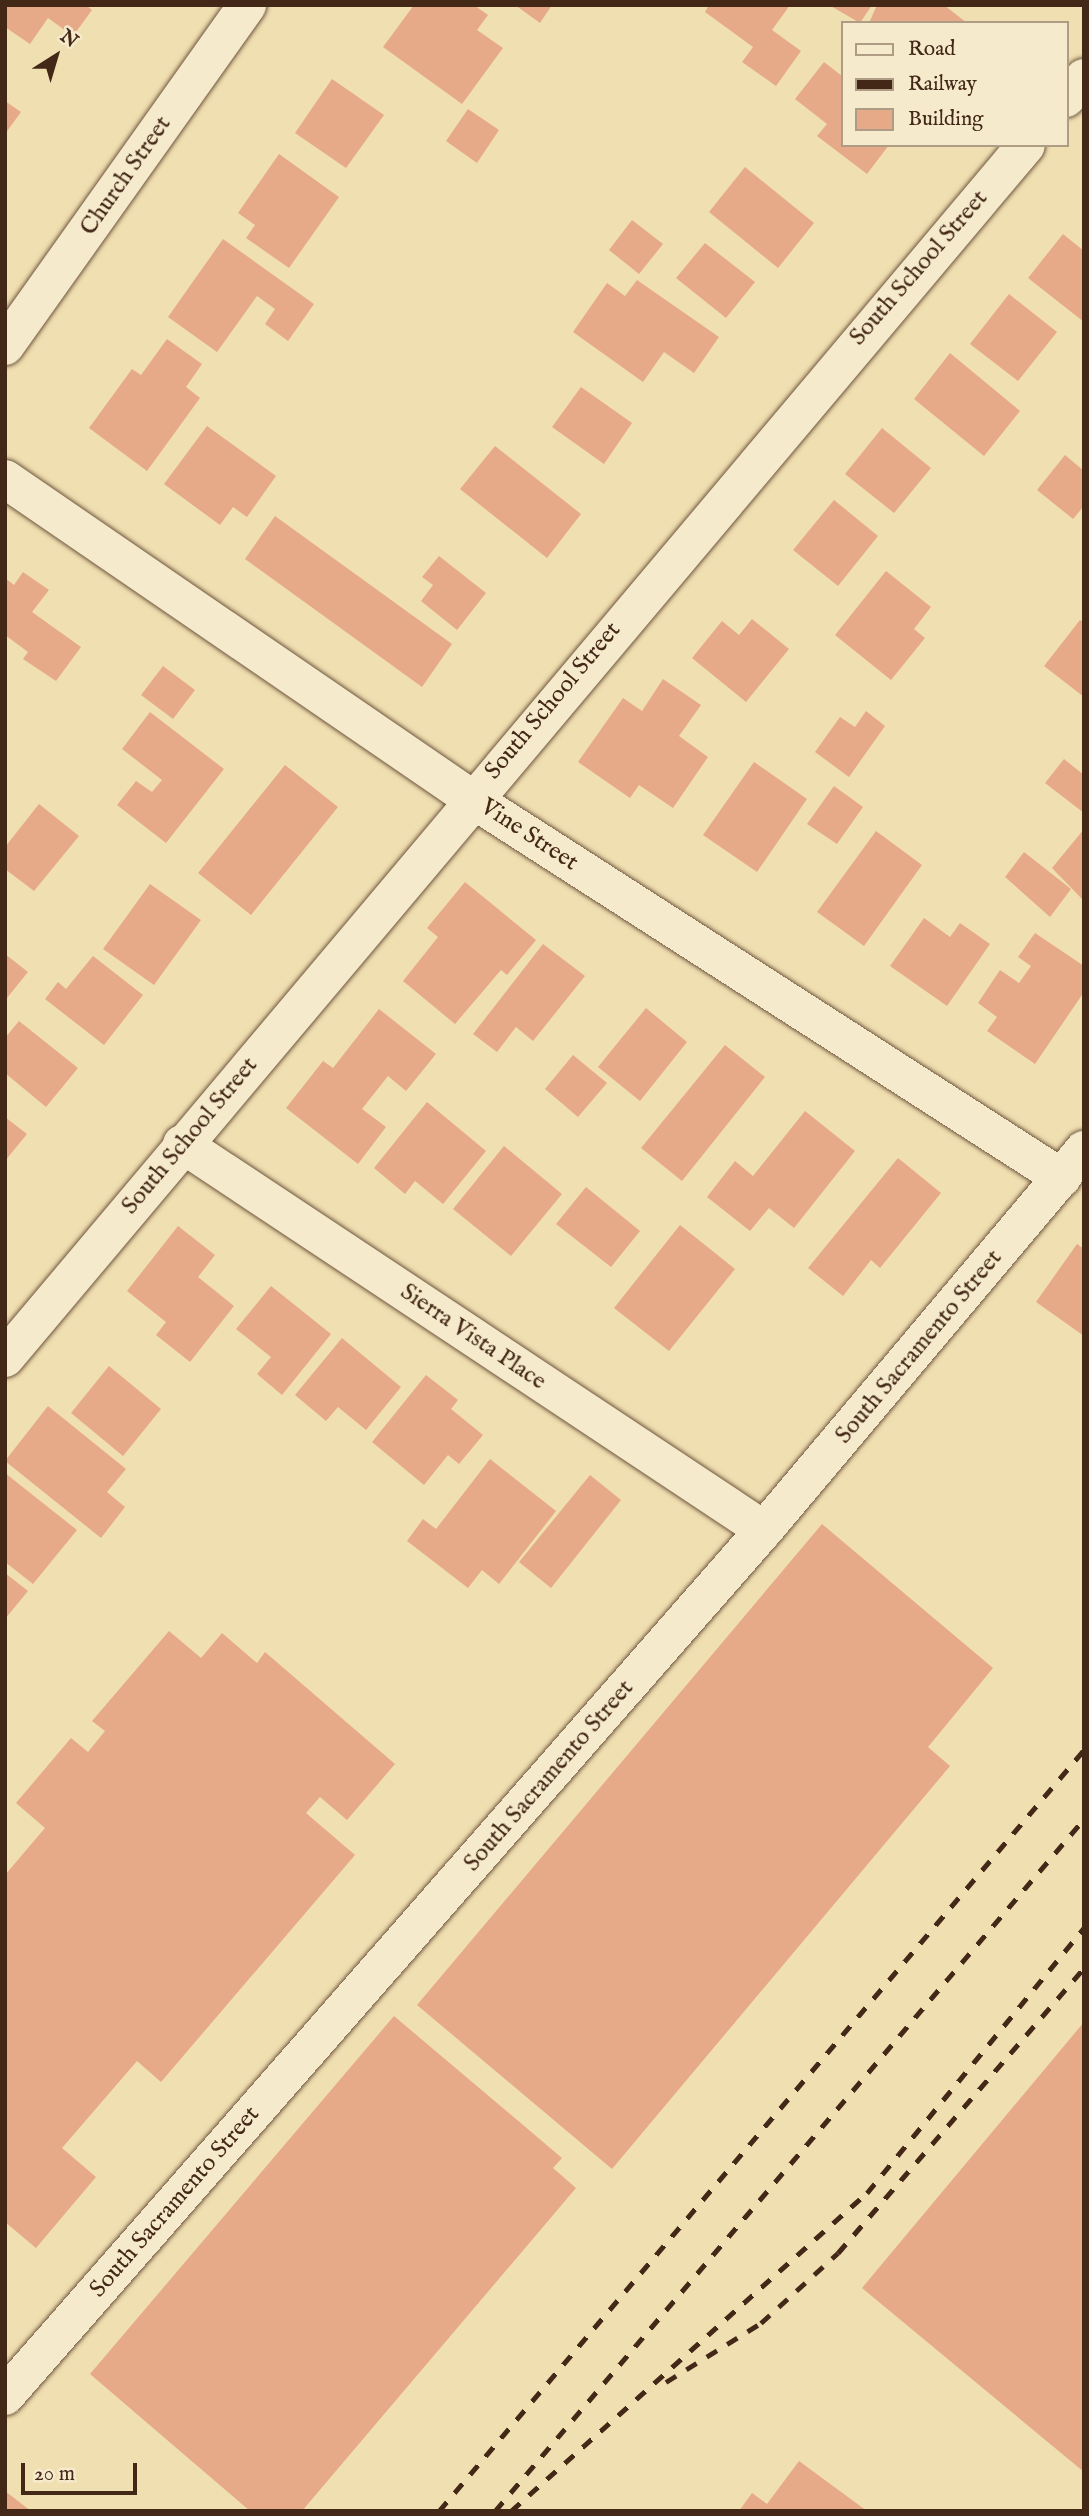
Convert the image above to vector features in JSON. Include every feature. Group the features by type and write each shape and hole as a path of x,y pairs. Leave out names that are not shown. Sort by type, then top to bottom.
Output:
{"street":[{"name":"Church Street","path":"5,346 247,5"},
{"path":"1068,96 1084,78"},
{"name":"South School Street","path":"5,1358 472,799 1024,147"},
{"name":"Vine Street","path":"5,479 472,799 1076,1173"},
{"name":"Sierra Vista Place","path":"182,1144 764,1530"},
{"name":"South Sacramento Street","path":"12,2374 764,1530 1076,1173"}],"building":[{"path":"5,5 86,5 92,10 73,36 48,18 30,44 5,27"},
{"path":"414,5 474,5 488,15 477,30 503,48 462,104 383,47"},
{"path":"515,5 552,5 540,23"},
{"path":"709,5 790,5 772,30 801,51 776,86 742,62 753,47 705,12"},
{"path":"829,5 872,5 861,21 857,21"},
{"path":"877,5 944,5 964,21 870,21"},
{"path":"824,62 841,75 841,147 887,147 867,174 817,136 827,124 795,99"},
{"path":"332,79 384,115 346,168 295,133"},
{"path":"5,101 21,112 5,134"},
{"path":"468,109 499,130 477,163 446,141"},
{"path":"279,154 339,197 289,268 246,238 255,225 238,213"},
{"path":"745,167 814,223 778,268 709,212"},
{"path":"632,220 663,244 639,274 609,250"},
{"path":"1063,234 1084,251 1084,322 1028,278"},
{"path":"223,239 314,304 288,341 265,324 275,309 257,296 217,352 168,317"},
{"path":"705,243 755,282 726,318 676,278"},
{"path":"637,280 719,337 694,373 664,352 643,382 573,332 607,283 625,296"},
{"path":"1009,294 1057,332 1018,381 970,344"},
{"path":"167,339 202,364 186,387 200,398 147,471 89,428 132,369 141,375"},
{"path":"950,353 1020,411 984,456 914,399"},
{"path":"581,387 632,423 604,464 552,427"},
{"path":"207,426 276,476 247,517 233,507 220,525 164,484"},
{"path":"882,428 931,468 894,513 845,474"},
{"path":"495,446 581,514 547,558 460,489"},
{"path":"1065,455 1084,471 1084,506 1073,519 1037,490"},
{"path":"834,500 878,536 838,586 793,550"},
{"path":"275,516 452,644 422,687 245,559"},
{"path":"439,556 486,593 457,630 421,601 433,585 422,577"},
{"path":"886,571 931,607 914,629 925,638 891,680 835,635"},
{"path":"23,572 49,590 32,612 81,647 56,681 23,659 28,652 5,635 5,578 14,585"},
{"path":"752,619 789,649 746,702 692,658 722,621 739,635"},
{"path":"1080,620 1084,622 1084,697 1044,666"},
{"path":"163,666 195,690 173,719 141,695"},
{"path":"663,679 701,705 679,736 708,757 673,808 639,785 630,798 578,762 623,698 642,711"},
{"path":"866,711 885,726 849,777 815,752 840,717 855,727"},
{"path":"150,712 224,769 166,843 117,805 136,781 152,792 162,780 122,749"},
{"path":"1064,759 1084,775 1084,813 1045,783"},
{"path":"754,762 807,799 757,872 703,835"},
{"path":"285,765 338,807 251,915 198,873"},
{"path":"834,786 863,807 837,844 807,824"},
{"path":"39,804 79,836 34,891 5,869 5,847"},
{"path":"1084,829 1084,901 1052,868"},
{"path":"876,831 922,865 864,946 817,912"},
{"path":"1024,852 1071,889 1050,917 1005,877"},
{"path":"465,882 536,940 507,975 501,970 455,1024 403,981 438,937 427,928"},
{"path":"150,884 201,920 154,985 103,949"},
{"path":"924,918 950,937 960,923 990,944 947,1006 890,966"},
{"path":"1035,933 1084,966 1084,992 1035,1064 987,1031 997,1017 978,1003 1000,970 1019,983 1031,966 1018,957"},
{"path":"543,944 585,976 533,1041 516,1027 497,1052 473,1034"},
{"path":"5,954 28,972 7,998 5,996"},
{"path":"93,956 143,995 104,1045 45,999 58,982 66,989"},
{"path":"646,1008 687,1042 640,1101 598,1067"},
{"path":"379,1009 436,1054 406,1091 388,1076 362,1109 386,1127 358,1164 286,1108 323,1061 333,1068"},
{"path":"19,1021 78,1068 46,1107 5,1073 5,1038"},
{"path":"725,1045 765,1077 682,1181 641,1148"},
{"path":"573,1055 607,1083 578,1117 545,1089"},
{"path":"427,1102 486,1151 443,1204 415,1181 405,1194 374,1168"},
{"path":"805,1111 855,1151 794,1228 769,1208 750,1231 707,1197 735,1161 753,1176"},
{"path":"5,1117 27,1134 5,1161"},
{"path":"504,1146 562,1194 511,1256 453,1209"},
{"path":"898,1158 941,1193 880,1268 871,1260 843,1296 808,1268"},
{"path":"586,1187 640,1231 611,1267 556,1224"},
{"path":"680,1225 735,1269 669,1351 614,1308"},
{"path":"178,1226 215,1255 198,1277 234,1306 190,1362 156,1335 166,1322 127,1291"},
{"path":"1077,1244 1084,1249 1084,1336 1036,1302"},
{"path":"271,1286 331,1334 282,1395 257,1374 271,1357 236,1329"},
{"path":"342,1338 401,1387 366,1430 338,1407 326,1421 295,1395"},
{"path":"109,1366 161,1409 123,1456 71,1413"},
{"path":"426,1375 458,1400 451,1409 483,1435 459,1464 448,1455 424,1485 372,1442"},
{"path":"48,1406 126,1469 107,1492 125,1507 101,1538 5,1461"},
{"path":"490,1459 556,1511 499,1584 482,1570 468,1588 407,1541 423,1519 436,1529"},
{"path":"5,1473 77,1530 33,1584 5,1562"},
{"path":"590,1475 621,1500 551,1588 519,1562"},
{"path":"822,1524 993,1668 928,1747 950,1766 612,2169 417,2005"},
{"path":"5,1573 28,1591 5,1619"},
{"path":"169,1631 201,1658 222,1633 257,1663 265,1652 395,1764 347,1820 320,1797 306,1813 355,1855 161,2082 137,2061 62,2148 96,2177 36,2248 5,2222 5,1875 45,1828 16,1803 71,1738 88,1752 105,1731 92,1721"},
{"path":"394,2016 562,2158 553,2168 576,2188 302,2511 250,2511 90,2374"},
{"path":"1084,2022 1084,2472 862,2288"},
{"path":"799,2461 867,2511 739,2511 752,2493 767,2504"},
{"path":"5,2491 31,2511 5,2511"}],"railway":[{"path":"439,2511 1084,1750"},
{"path":"495,2511 1084,1819"},
{"path":"511,2511 867,2193 1084,1928"},
{"path":"666,2382 761,2323 838,2253 1084,1968"}]}
